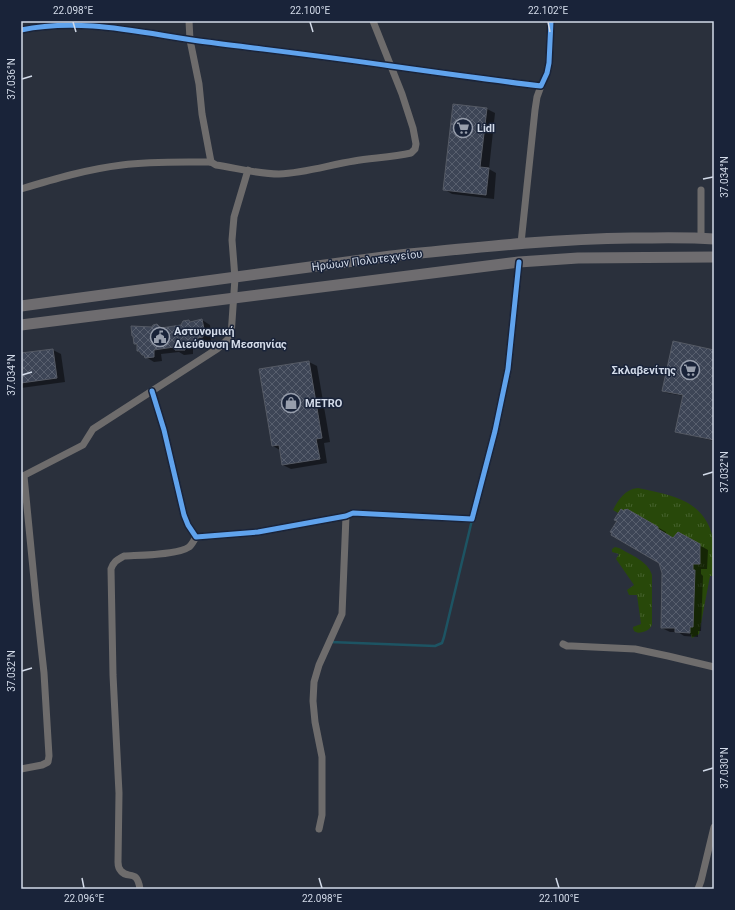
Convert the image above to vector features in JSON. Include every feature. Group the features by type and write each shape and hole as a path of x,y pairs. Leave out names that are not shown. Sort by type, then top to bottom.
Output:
{"main road":[{"name":"Ηρώων Πολυτεχνείου","path":"21,306 390,256 521,243 624,238 714,239"},
{"name":"Ηρώων Πολυτεχνείου","path":"21,325 519,262 578,258 714,257"}],"street":[{"path":"189,21 190,40 199,84 202,114 211,162"},
{"path":"21,189 75,173 120,165 149,162 211,162 216,165 263,173 279,174 318,169 354,161 413,152 416,149 416,144 413,128 402,94 373,21"},
{"path":"521,243 534,110 549,63 551,21"},
{"path":"21,30 53,25 89,25 190,40 541,86"},
{"path":"21,769 42,765 48,762 49,756 44,673 23,477 83,445 93,429 216,349 231,336 235,278 232,240 234,217 248,170"},
{"path":"701,190 701,238"},
{"path":"196,537 258,532 346,516 354,513 472,519 495,431 508,369 519,262"},
{"path":"152,391 164,430 184,515 188,525 196,537"},
{"path":"319,829 322,815 322,757 315,722 313,701 314,682 319,664 336,630 342,614 346,516"},
{"path":"140,889 139,882 136,877 121,872 118,862 119,793 113,675 111,569 113,562 124,556 174,553 183,550 191,546 196,537"},
{"path":"563,644 567,646 635,649 714,667"},
{"path":"698,889 714,828"}],"green space":[{"path":"638,488 669,495 686,502 703,516 712,534 715,554 713,576 710,576 699,634 692,638 690,627 693,626 695,570 693,570 693,564 700,564 700,544 678,532 673,538 658,529 658,527 627,509 624,511 621,509 618,513 613,510 620,499 629,490"},
{"path":"615,547 629,553 643,562 650,570 652,575 652,625 649,629 643,632 637,633 633,629 633,627 641,624 637,595 629,595 627,590 634,585 616,559 619,554 612,552 612,549"}],"building":[{"path":"453,104 487,108 480,167 489,168 486,195 443,190"},
{"path":"202,319 204,329 202,329 203,337 198,338 194,342 185,343 185,350 175,350 174,347 154,350 154,357 145,358 144,355 137,351 137,344 134,344 131,326 152,327 153,325 157,324 161,328 181,325 183,321 189,320 190,322"},
{"name":"Σκλαβενίτης","path":"673,341 714,350 714,440 675,432 683,395 662,391"},
{"path":"53,349 57,378 21,383 21,353"},
{"name":"METRO","path":"309,361 322,438 316,439 320,459 282,465 279,445 272,446 259,369"},
{"path":"621,509 624,511 627,509 658,527 658,529 673,538 678,532 700,544 700,564 693,564 693,570 695,570 693,627 690,627 690,633 675,632 675,628 661,628 662,573 659,563 611,535 612,533 610,532 617,521 614,520"}],"waterway":[{"path":"330,642 435,646 442,643 472,520"}],"cycle path":[{"path":"21,30 45,26 68,25 114,28 207,42 541,86 547,73 549,63 551,21"},
{"path":"152,391 164,430 184,515 188,525 196,537 258,532 346,516 353,513 472,519 495,431 508,369 519,262"}],"place":[{"name":"Lidl","path":"463,128"},
{"name":"Αστυνομική Διεύθυνση Μεσσηνίας","path":"160,337"},
{"name":"Σκλαβενίτης","path":"690,370"},
{"name":"METRO","path":"291,403"}]}
